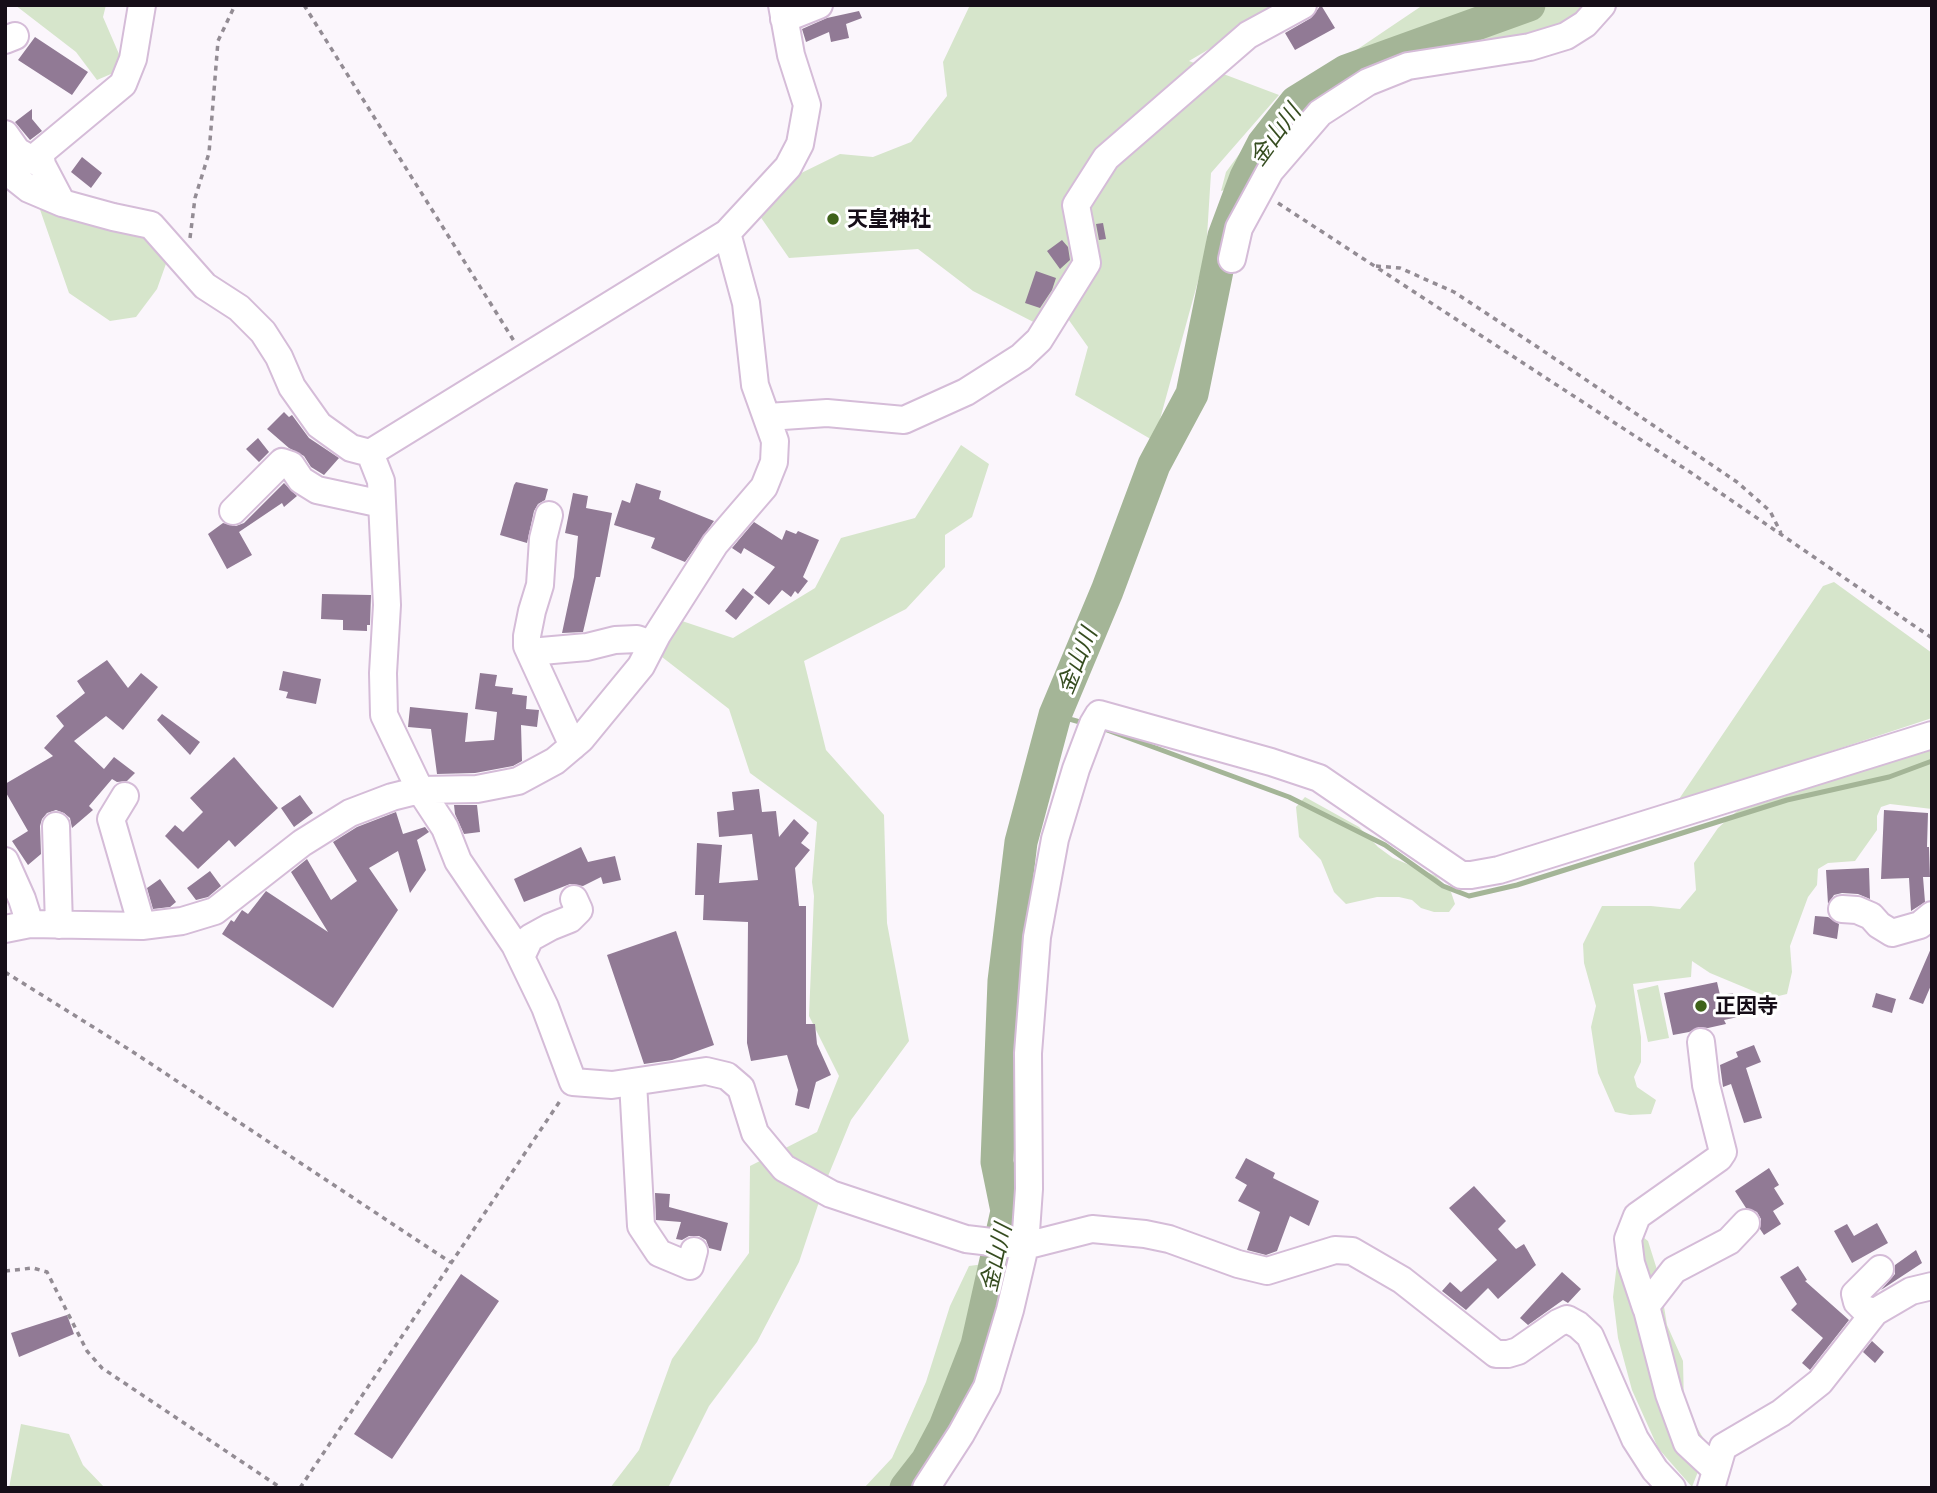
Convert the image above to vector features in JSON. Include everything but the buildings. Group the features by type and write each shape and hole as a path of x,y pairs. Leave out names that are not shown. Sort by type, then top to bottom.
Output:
{"street":[{"path":"62,203 42,165 40,153 123,84 133,59 142,5"},
{"path":"5,170 29,189 62,203 151,225 205,286 239,308 262,332 279,357 292,387 319,425 351,448 370,453 727,233 788,167 800,144 807,104 791,55 783,12 819,5"},
{"path":"768,417 827,413 904,420 966,392 1021,357 1039,340 1087,263 1076,205 1106,158 1248,35 1303,5"},
{"path":"1232,259 1239,228 1270,171 1320,113 1368,82 1409,66 1530,47 1566,36 1585,24 1602,5"},
{"path":"5,134 17,151 42,165"},
{"path":"5,861 22,899 18,927 142,926 183,921 215,911 302,844 350,813 420,790 477,789 518,781 555,761 573,746 641,666 715,544 764,487 774,462 775,441 755,385 746,303 727,233"},
{"path":"370,453 381,481 387,605 383,673 384,715 420,790 445,828 458,861 515,945 545,1007 573,1082 612,1085 706,1071 727,1076 741,1088 755,1133 784,1168 831,1194 967,1239 1021,1246 1092,1229 1170,1239 1267,1271 1335,1250 1352,1251 1402,1280 1496,1354 1518,1351 1567,1319 1590,1336 1634,1439 1657,1483"},
{"path":"233,511 282,462 291,465 301,480 317,490 382,504"},
{"path":"549,516 543,539 540,584 527,636 530,652 573,746"},
{"path":"530,652 587,647 615,640 637,639 652,645"},
{"path":"926,1488 987,1387 1010,1310 1029,1189 1028,1053 1037,937 1055,839 1076,769 1099,714 1319,778 1461,875 1499,870 1932,735"},
{"path":"125,796 111,819 142,926"},
{"path":"56,826 59,925"},
{"path":"521,957 530,938 570,919 579,910 575,899"},
{"path":"1842,909 1857,910 1871,916 1892,933 1920,925 1932,915"},
{"path":"1701,1042 1706,1085 1723,1152 1719,1158 1637,1216 1628,1239 1631,1263 1646,1308 1668,1394 1687,1443 1713,1479"},
{"path":"633,1082 641,1226 659,1253 690,1266 694,1251"},
{"path":"1646,1308 1674,1270 1728,1241 1746,1223"},
{"path":"1875,1311 1864,1309 1857,1302 1855,1293 1880,1269"},
{"path":"1713,1479 1723,1447 1781,1413 1820,1382 1875,1311 1911,1291 1932,1286"}],"path":[{"path":"176,253 189,250 195,198 209,153 218,41 235,5"},
{"path":"304,5 525,357"},
{"path":"1259,191 1690,472 1932,638"},
{"path":"1374,266 1400,268 1443,287 1506,326 1737,482 1770,511 1782,535"},
{"path":"5,972 130,1050 450,1262"},
{"path":"300,1488 573,1082"},
{"path":"5,1271 33,1268 47,1272 87,1351 102,1368 281,1488"}],"green space":[{"path":"15,5 106,5 103,17 125,68 97,80 76,52"},
{"path":"970,5 1284,5 1189,61 1279,95 1211,173 1206,252 1154,441 1075,395 1088,347 1066,316 1049,330 973,291 918,249 789,258 755,209 785,181 840,154 873,157 911,142 947,96 943,62"},
{"path":"1423,5 1590,5 1571,23 1355,78 1320,96 1288,131 1263,167 1235,187 1221,191 1226,172 1254,134 1297,90"},
{"path":"37,201 140,235 167,261 157,289 136,317 110,321 69,293"},
{"path":"961,445 989,464 972,517 945,535 945,567 906,609 804,661 826,750 884,815 887,923 909,1041 851,1120 826,1181 799,1262 757,1342 709,1406 668,1488 610,1488 639,1450 672,1359 749,1253 750,1166 817,1132 839,1076 809,1016 814,896 812,882 817,822 750,773 729,709 662,657 679,620 733,638 815,588 841,538 915,518"},
{"path":"1834,582 1932,653 1932,718 1677,802 1823,586"},
{"path":"1932,750 1932,809 1890,804 1881,807 1877,816 1877,830 1855,861 1828,863 1818,869 1817,885 1808,897 1790,946 1792,972 1787,994 1770,998 1710,973 1692,961 1691,977 1633,984 1641,1037 1641,1062 1634,1077 1637,1087 1656,1100 1651,1114 1630,1115 1615,1112 1598,1073 1591,1027 1596,1006 1584,963 1583,944 1602,906 1680,909 1696,890 1694,863 1718,828 1744,805 1865,767"},
{"path":"1305,797 1359,827 1393,858 1436,876 1451,892 1455,904 1449,912 1434,912 1421,908 1412,900 1399,897 1377,897 1346,904 1334,892 1321,860 1299,837 1296,807"},
{"path":"1658,985 1669,1038 1648,1042 1637,990"},
{"path":"1626,1224 1648,1241 1659,1276 1667,1325 1683,1361 1684,1406 1708,1446 1692,1487 1658,1448 1632,1390 1618,1338 1613,1297"},
{"path":"1007,1261 990,1341 973,1387 919,1488 864,1488 892,1458 926,1382 950,1306 969,1266"},
{"path":"21,1424 69,1434 83,1465 105,1488 9,1488"}],"waterway":[{"name":"金山川","path":"906,1488 927,1461 945,1427 977,1345 1007,1211 997,1162 1004,981 1021,842 1055,715 1107,591 1154,465 1192,394 1224,236 1246,177 1263,144 1296,102 1346,71 1529,5"},
{"path":"1055,715 1080,722"},
{"path":"1107,730 1289,797 1385,845 1443,886 1469,896 1517,885 1787,800 1889,777 1932,761"}],"place":[{"name":"天皇神社","path":"833,219"},
{"name":"正因寺","path":"1701,1006"}]}
